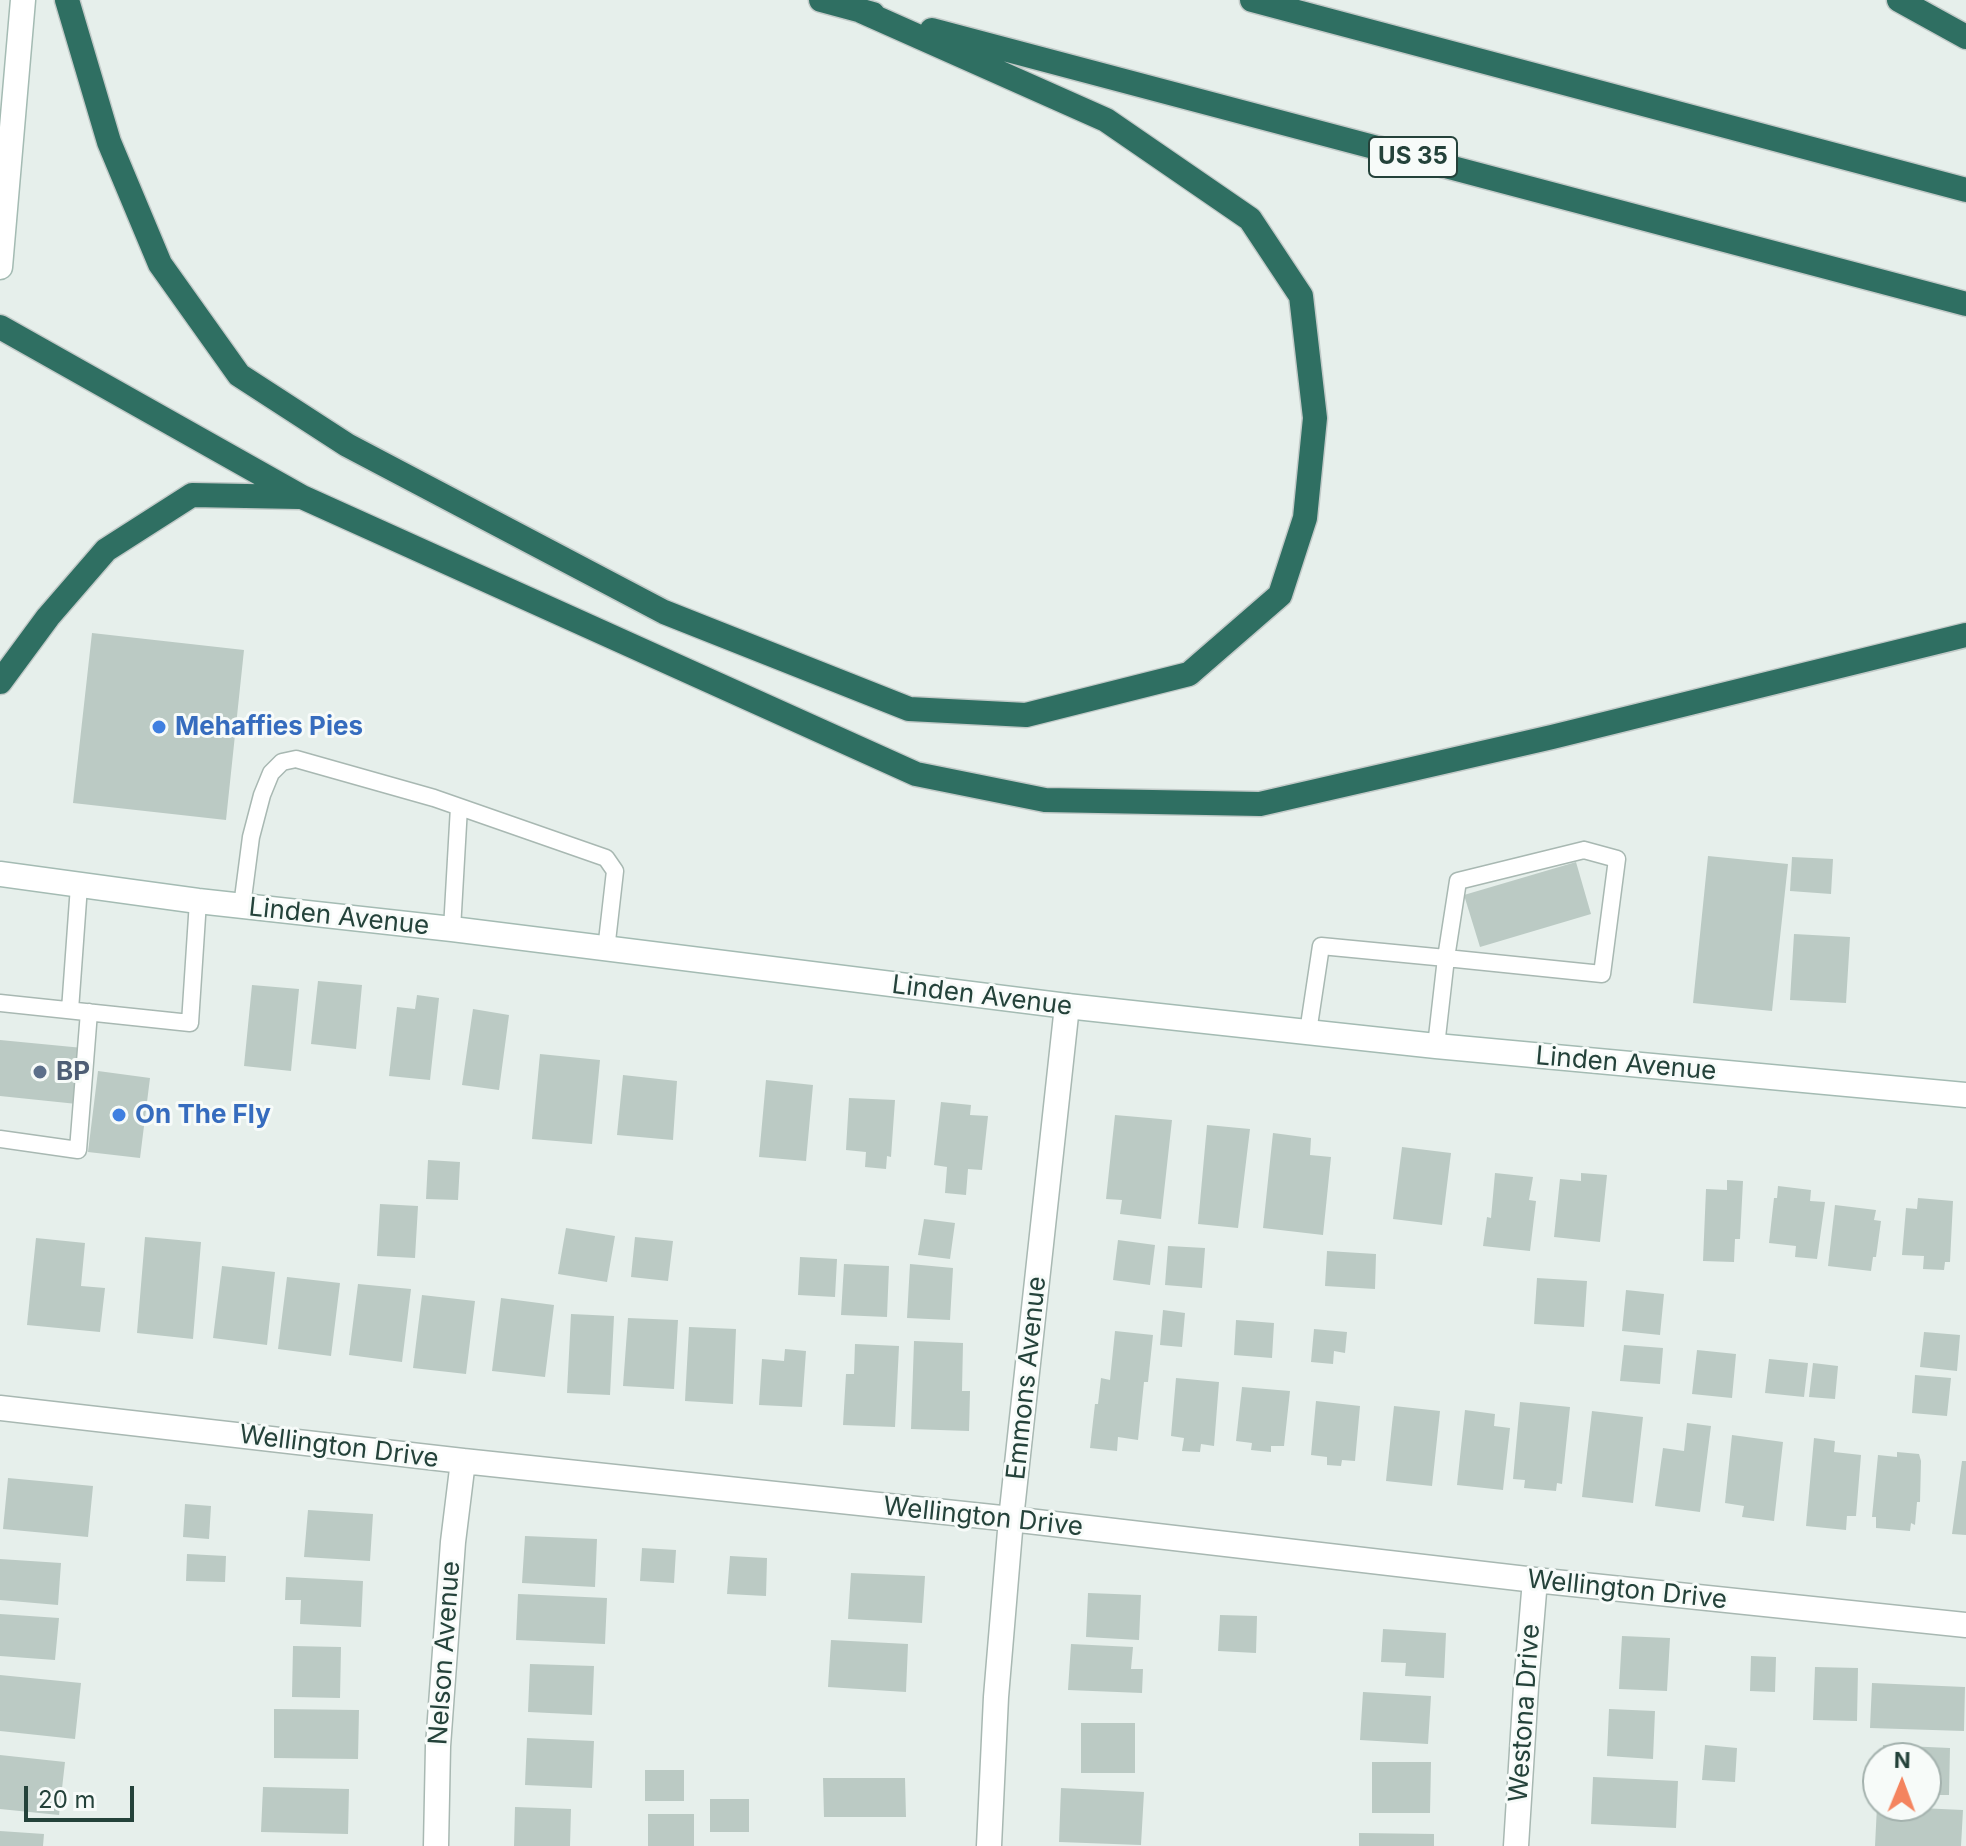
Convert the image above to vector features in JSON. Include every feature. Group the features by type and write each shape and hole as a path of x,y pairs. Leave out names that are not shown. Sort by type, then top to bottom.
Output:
{"highway":[{"path":"67,0 109,142 160,264 239,375 347,445 664,612 909,709 1026,715 1189,674 1280,595 1305,518 1315,418 1301,296 1250,219 1106,120 861,11"},
{"name":"US 35","path":"821,0 1966,304"},
{"path":"1252,0 1966,190"},
{"path":"1899,0 1966,37"},
{"path":"0,327 302,497 916,774 1045,800 1260,804 1552,737 1966,635"},
{"path":"0,682 48,617 106,550 192,495 302,497"}],"street":[{"path":"0,267 23,0"},
{"name":"Linden Avenue","path":"0,874 198,901 452,929 1067,1006 1436,1046 1966,1095"},
{"name":"Emmons Avenue","path":"989,1846 996,1697 1011,1519 1067,1006"},
{"name":"Wellington Drive","path":"0,1408 1535,1580 1966,1625"},
{"name":"Nelson Avenue","path":"436,1846 438,1746 453,1542 463,1461"},
{"name":"Westona Drive","path":"1516,1846 1535,1580"}],"lane":[{"path":"242,906 251,837 262,795 271,773 282,762 296,759 459,807 606,858 615,871 606,950"},
{"path":"452,929 459,807"},
{"path":"1308,1032 1321,946 1446,958 1602,974 1617,859 1584,850 1458,881 1446,958 1436,1046"},
{"path":"70,1010 79,886"},
{"path":"0,1003 190,1023 198,901"},
{"path":"0,1139 78,1150 89,1012"}],"building":[{"name":"Mehaffies Pies","path":"92,633 244,650 226,820 73,803"},
{"path":"1708,856 1788,864 1772,1011 1693,1003"},
{"path":"1792,857 1833,859 1831,894 1790,891"},
{"path":"1576,862 1591,914 1480,947 1464,895"},
{"path":"1794,934 1850,937 1846,1003 1790,1000"},
{"path":"318,981 362,985 356,1049 311,1044"},
{"path":"252,985 299,989 291,1071 244,1066"},
{"path":"417,995 439,998 430,1080 389,1076 397,1007 415,1009"},
{"path":"473,1009 509,1015 499,1090 462,1085"},
{"name":"BP","path":"0,1040 83,1048 77,1104 0,1096"},
{"path":"540,1054 600,1060 592,1144 532,1139"},
{"name":"On The Fly","path":"98,1071 150,1078 140,1158 88,1152"},
{"path":"623,1075 677,1081 673,1140 617,1135"},
{"path":"766,1080 813,1085 806,1161 759,1157"},
{"path":"849,1098 895,1100 891,1157 887,1156 886,1169 865,1167 866,1152 846,1150"},
{"path":"941,1102 971,1105 970,1115 988,1116 982,1170 968,1169 966,1195 945,1193 947,1167 934,1165"},
{"path":"1115,1115 1172,1120 1161,1219 1120,1214 1122,1200 1106,1199"},
{"path":"1207,1125 1250,1129 1238,1228 1198,1224"},
{"path":"1273,1133 1311,1138 1310,1155 1331,1157 1323,1235 1263,1228"},
{"path":"1402,1147 1451,1153 1442,1225 1393,1219"},
{"path":"428,1160 460,1162 458,1200 426,1199"},
{"path":"1495,1173 1533,1177 1529,1200 1536,1201 1530,1251 1483,1246 1487,1217 1491,1218"},
{"path":"1581,1173 1607,1175 1600,1242 1554,1237 1560,1179 1581,1181"},
{"path":"1727,1180 1743,1181 1740,1239 1735,1239 1734,1262 1703,1261 1706,1189 1727,1190"},
{"path":"1778,1186 1811,1190 1810,1201 1825,1202 1817,1259 1795,1257 1796,1246 1769,1243"},
{"path":"1918,1198 1953,1201 1950,1262 1945,1262 1944,1270 1923,1269 1924,1256 1902,1255 1906,1208 1917,1209"},
{"path":"380,1204 418,1206 415,1258 377,1256"},
{"path":"1835,1205 1876,1210 1874,1220 1881,1221 1871,1271 1828,1266"},
{"path":"924,1219 955,1223 950,1259 918,1255"},
{"path":"566,1228 615,1236 607,1282 558,1274"},
{"path":"145,1237 201,1242 193,1339 137,1333"},
{"path":"635,1237 673,1241 668,1281 631,1277"},
{"path":"36,1238 85,1243 81,1286 105,1288 100,1332 27,1325"},
{"path":"1118,1240 1155,1245 1150,1285 1113,1280"},
{"path":"1168,1246 1205,1248 1202,1288 1165,1285"},
{"path":"1327,1251 1376,1254 1375,1289 1325,1286"},
{"path":"800,1257 837,1259 835,1297 798,1295"},
{"path":"844,1264 889,1266 887,1317 841,1315"},
{"path":"910,1264 953,1268 950,1320 907,1318"},
{"path":"222,1266 275,1272 267,1345 213,1338"},
{"path":"287,1277 340,1283 331,1356 278,1349"},
{"path":"1537,1278 1587,1281 1584,1327 1534,1324"},
{"path":"358,1284 411,1289 402,1362 349,1355"},
{"path":"1626,1290 1664,1294 1660,1335 1622,1331"},
{"path":"422,1295 475,1301 466,1374 413,1368"},
{"path":"501,1298 554,1305 545,1377 492,1371"},
{"path":"1163,1310 1185,1313 1182,1347 1160,1345"},
{"path":"571,1314 614,1316 610,1395 567,1393"},
{"path":"628,1318 678,1320 674,1389 623,1386"},
{"path":"1236,1320 1274,1323 1272,1358 1234,1355"},
{"path":"689,1327 736,1329 733,1404 685,1401"},
{"path":"1314,1329 1347,1332 1345,1353 1334,1351 1333,1364 1311,1362"},
{"path":"1115,1331 1153,1335 1138,1440 1118,1437 1117,1451 1090,1448 1101,1378 1110,1380"},
{"path":"1924,1332 1960,1335 1957,1371 1920,1367"},
{"path":"914,1341 963,1343 962,1391 970,1391 969,1431 911,1429"},
{"path":"855,1344 899,1346 895,1427 843,1425 846,1374 854,1374"},
{"path":"1624,1345 1663,1348 1660,1384 1620,1381"},
{"path":"785,1349 806,1351 802,1407 759,1405 762,1359 784,1361"},
{"path":"1697,1350 1736,1354 1732,1398 1692,1394"},
{"path":"1769,1359 1808,1363 1804,1397 1765,1393"},
{"path":"1813,1363 1838,1366 1835,1399 1809,1397"},
{"path":"1915,1375 1951,1378 1947,1416 1912,1413"},
{"path":"1176,1378 1219,1382 1214,1446 1201,1444 1200,1452 1182,1451 1184,1438 1171,1436"},
{"path":"1242,1387 1290,1391 1284,1446 1271,1446 1271,1452 1251,1450 1252,1443 1236,1441"},
{"path":"1316,1401 1360,1406 1355,1461 1342,1460 1341,1466 1327,1465 1327,1457 1311,1455"},
{"path":"1520,1402 1570,1407 1562,1484 1557,1483 1556,1491 1524,1488 1525,1480 1513,1479"},
{"path":"1394,1406 1440,1411 1432,1486 1386,1481"},
{"path":"1465,1410 1495,1414 1494,1426 1510,1428 1503,1490 1457,1485"},
{"path":"1592,1411 1643,1417 1633,1503 1582,1497"},
{"path":"1687,1423 1711,1426 1700,1512 1655,1506 1663,1448 1684,1451"},
{"path":"1732,1435 1783,1442 1774,1521 1742,1517 1744,1506 1725,1503"},
{"path":"1814,1438 1835,1441 1834,1452 1861,1455 1856,1516 1847,1516 1846,1530 1806,1526"},
{"path":"1897,1452 1919,1454 1921,1461 1920,1502 1917,1502 1915,1525 1911,1523 1910,1531 1876,1528 1876,1517 1872,1517 1878,1455 1897,1457"},
{"path":"1962,1461 1966,1461 1966,1535 1952,1534"},
{"path":"8,1478 93,1486 88,1537 3,1529"},
{"path":"185,1504 211,1506 209,1539 183,1537"},
{"path":"308,1510 373,1514 370,1561 304,1557"},
{"path":"525,1536 597,1539 595,1587 522,1583"},
{"path":"642,1548 676,1550 674,1583 640,1581"},
{"path":"187,1554 226,1556 225,1582 186,1581"},
{"path":"730,1556 767,1558 766,1596 727,1594"},
{"path":"0,1559 61,1563 58,1605 0,1600"},
{"path":"851,1573 925,1576 922,1623 848,1619"},
{"path":"286,1577 363,1581 361,1627 300,1624 301,1600 285,1600"},
{"path":"1088,1593 1141,1595 1139,1640 1086,1637"},
{"path":"518,1594 607,1598 605,1644 516,1640"},
{"path":"0,1614 59,1618 55,1660 0,1656"},
{"path":"1220,1615 1257,1616 1256,1653 1218,1651"},
{"path":"1383,1629 1446,1633 1444,1678 1405,1676 1406,1663 1381,1662"},
{"path":"1622,1636 1670,1638 1667,1691 1619,1689"},
{"path":"831,1640 908,1644 906,1692 828,1687"},
{"path":"1071,1644 1133,1647 1131,1669 1143,1669 1142,1693 1068,1690"},
{"path":"293,1646 341,1647 340,1698 292,1697"},
{"path":"1751,1656 1776,1657 1775,1692 1750,1691"},
{"path":"530,1664 594,1666 592,1715 528,1712"},
{"path":"1815,1667 1858,1668 1857,1721 1813,1720"},
{"path":"0,1675 81,1683 75,1739 0,1731"},
{"path":"1872,1683 1965,1687 1964,1731 1870,1728"},
{"path":"1363,1692 1431,1696 1428,1744 1360,1740"},
{"path":"274,1709 359,1710 358,1759 274,1758"},
{"path":"1609,1709 1655,1711 1653,1759 1607,1756"},
{"path":"1081,1723 1135,1723 1135,1773 1081,1773"},
{"path":"527,1738 594,1741 592,1788 525,1785"},
{"path":"1705,1745 1737,1748 1735,1782 1702,1780"},
{"path":"1942,1748 1950,1748 1949,1795 1942,1795"},
{"path":"0,1755 65,1762 59,1815 0,1809"},
{"path":"1372,1762 1431,1762 1430,1813 1372,1813"},
{"path":"645,1770 684,1770 684,1801 645,1801"},
{"path":"1593,1777 1678,1781 1676,1828 1591,1824"},
{"path":"823,1778 905,1778 906,1817 824,1817"},
{"path":"263,1787 349,1789 348,1834 261,1832"},
{"path":"1061,1788 1144,1792 1141,1845 1059,1842"},
{"path":"710,1799 749,1799 749,1832 710,1832"},
{"path":"515,1807 571,1809 570,1846 514,1846"},
{"path":"1942,1809 1963,1810 1961,1846 1875,1846 1876,1822 1942,1822"},
{"path":"648,1814 694,1814 694,1846 648,1846"},
{"path":"0,1831 44,1834 43,1846 0,1846"},
{"path":"1359,1833 1434,1834 1434,1846 1359,1846"}],"place":[{"name":"Mehaffies Pies","path":"159,727"},
{"name":"BP","path":"40,1072"},
{"name":"On The Fly","path":"119,1115"}]}
